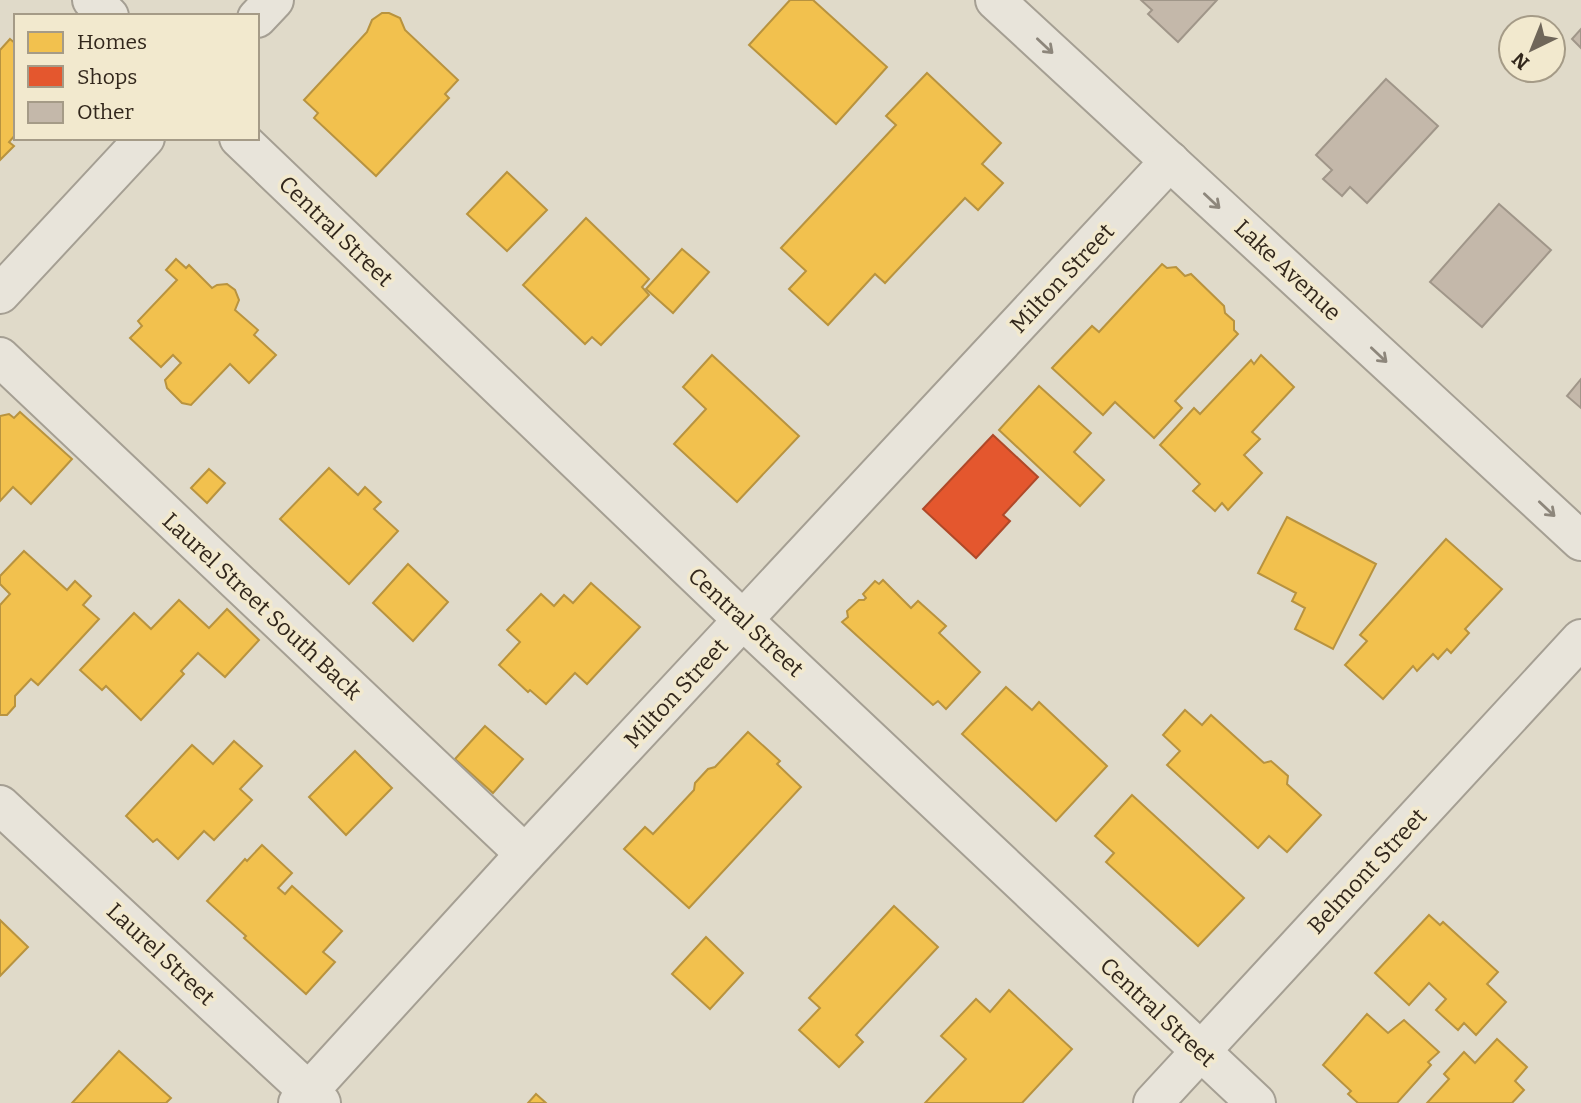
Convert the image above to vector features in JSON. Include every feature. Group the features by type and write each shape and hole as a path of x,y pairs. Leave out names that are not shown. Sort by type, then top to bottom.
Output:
{"street":[{"path":"92,0 107,14"},
{"path":"259,16 274,0"},
{"name":"Lake Avenue","path":"995,0 1581,541"},
{"path":"0,294 143,140"},
{"name":"Central Street","path":"241,140 744,621 1256,1103"},
{"name":"Milton Street","path":"309,1099 525,854 1170,161"},
{"name":"Laurel Street South Back","path":"0,357 525,854"},
{"name":"Belmont Street","path":"1153,1103 1581,639"},
{"name":"Laurel Street","path":"0,805 309,1099"}],"building: Homes":[{"path":"790,0 813,0 887,67 836,124 749,45"},
{"path":"382,13 400,18 405,30 458,80 445,94 449,98 376,176 314,118 318,113 304,100 367,32 372,20"},
{"path":"10,39 14,42 14,136 9,142 14,146 0,160 0,50"},
{"path":"927,73 1001,143 982,164 1003,183 978,210 965,198 885,283 875,274 828,325 789,289 806,271 781,248 896,125 886,116"},
{"path":"507,172 547,210 507,251 467,214"},
{"path":"586,218 649,279 642,287 649,295 601,345 592,337 585,344 523,285"},
{"path":"682,249 709,272 673,313 646,289"},
{"path":"176,259 186,268 189,265 212,288 227,284 235,290 239,300 235,310 258,330 254,335 276,355 249,383 230,364 191,405 182,403 167,388 165,380 181,363 173,355 161,367 130,338 142,326 138,321 177,280 166,270"},
{"path":"1162,264 1167,268 1176,267 1185,276 1191,274 1224,306 1225,313 1234,321 1234,330 1238,334 1175,401 1182,408 1154,438 1115,402 1103,415 1052,368 1092,326 1099,332"},
{"path":"712,355 799,436 737,502 674,444 706,409 683,387"},
{"path":"1261,355 1294,387 1252,432 1260,439 1244,455 1262,473 1228,510 1222,503 1215,511 1193,491 1200,484 1160,445 1194,408 1200,414 1251,360 1254,364"},
{"path":"1039,386 1091,433 1074,452 1104,480 1080,506 999,430"},
{"path":"20,412 72,459 31,504 13,487 0,501 0,416 9,414 14,418"},
{"path":"329,468 358,495 365,487 381,502 374,509 398,531 349,584 280,519"},
{"path":"209,469 225,483 207,503 191,488"},
{"path":"1287,517 1376,564 1333,649 1295,629 1305,608 1292,601 1296,593 1258,573"},
{"path":"1446,539 1502,589 1465,629 1469,633 1451,653 1447,649 1438,659 1433,654 1417,671 1413,666 1383,699 1345,665 1367,641 1360,635"},
{"path":"24,551 67,590 75,581 91,596 83,605 99,619 38,685 31,679 15,696 15,706 7,715 0,715 0,605 10,594 0,584 0,576"},
{"path":"408,564 448,602 413,641 373,603"},
{"path":"883,580 911,608 918,601 946,626 939,633 980,672 946,709 938,701 933,705 842,622 848,617 847,611 859,600 866,598 863,594 875,581 879,584"},
{"path":"591,583 640,627 587,684 575,673 546,704 530,690 528,692 499,665 520,642 507,630 541,594 554,606 564,595 573,603"},
{"path":"179,600 209,628 227,609 259,640 225,677 198,653 181,671 184,674 141,720 106,686 102,690 80,670 134,613 151,629"},
{"path":"1006,687 1032,710 1039,702 1107,766 1056,821 962,734"},
{"path":"1185,710 1202,725 1211,715 1264,763 1271,761 1288,776 1287,784 1321,815 1287,852 1269,836 1258,848 1167,765 1180,751 1163,735"},
{"path":"485,726 523,759 493,793 455,759"},
{"path":"748,732 780,761 777,764 801,787 689,908 624,849 645,827 653,834 694,790 695,783 708,769 715,767"},
{"path":"234,741 262,766 240,789 252,800 214,840 204,831 178,859 157,839 153,842 126,816 192,745 213,764"},
{"path":"355,751 392,788 346,835 309,797"},
{"path":"1132,795 1244,898 1198,946 1106,862 1114,853 1095,836"},
{"path":"262,845 292,873 278,888 285,894 292,886 342,931 323,952 335,962 306,994 207,901 245,859 247,861"},
{"path":"894,906 938,947 856,1035 863,1042 839,1067 799,1030 820,1008 809,998"},
{"path":"1429,915 1440,925 1443,922 1498,972 1487,984 1506,1002 1476,1035 1464,1023 1458,1030 1436,1010 1446,999 1429,983 1409,1005 1375,973"},
{"path":"0,920 28,947 0,976"},
{"path":"706,937 743,973 710,1009 672,974"},
{"path":"1009,990 1072,1049 1022,1103 925,1103 966,1059 941,1036 976,999 990,1012"},
{"path":"1367,1014 1388,1033 1404,1020 1439,1052 1428,1062 1431,1065 1397,1103 1358,1103 1348,1094 1351,1091 1323,1065"},
{"path":"1497,1039 1527,1067 1515,1081 1524,1090 1512,1103 1427,1103 1449,1079 1444,1074 1464,1052 1475,1063"},
{"path":"119,1051 171,1098 166,1103 72,1103"},
{"path":"536,1094 546,1103 528,1103"}],"building: Shops":[{"path":"993,435 1038,477 1003,515 1010,521 976,558 923,509"}],"building: Other":[{"path":"1141,0 1217,0 1178,42 1148,14 1152,10"},
{"path":"1581,29 1581,48 1572,39"},
{"path":"1386,79 1438,126 1367,203 1350,187 1342,196 1323,179 1332,170 1316,155"},
{"path":"1499,204 1551,250 1482,327 1430,282"},
{"path":"1581,379 1581,408 1567,396"}]}
